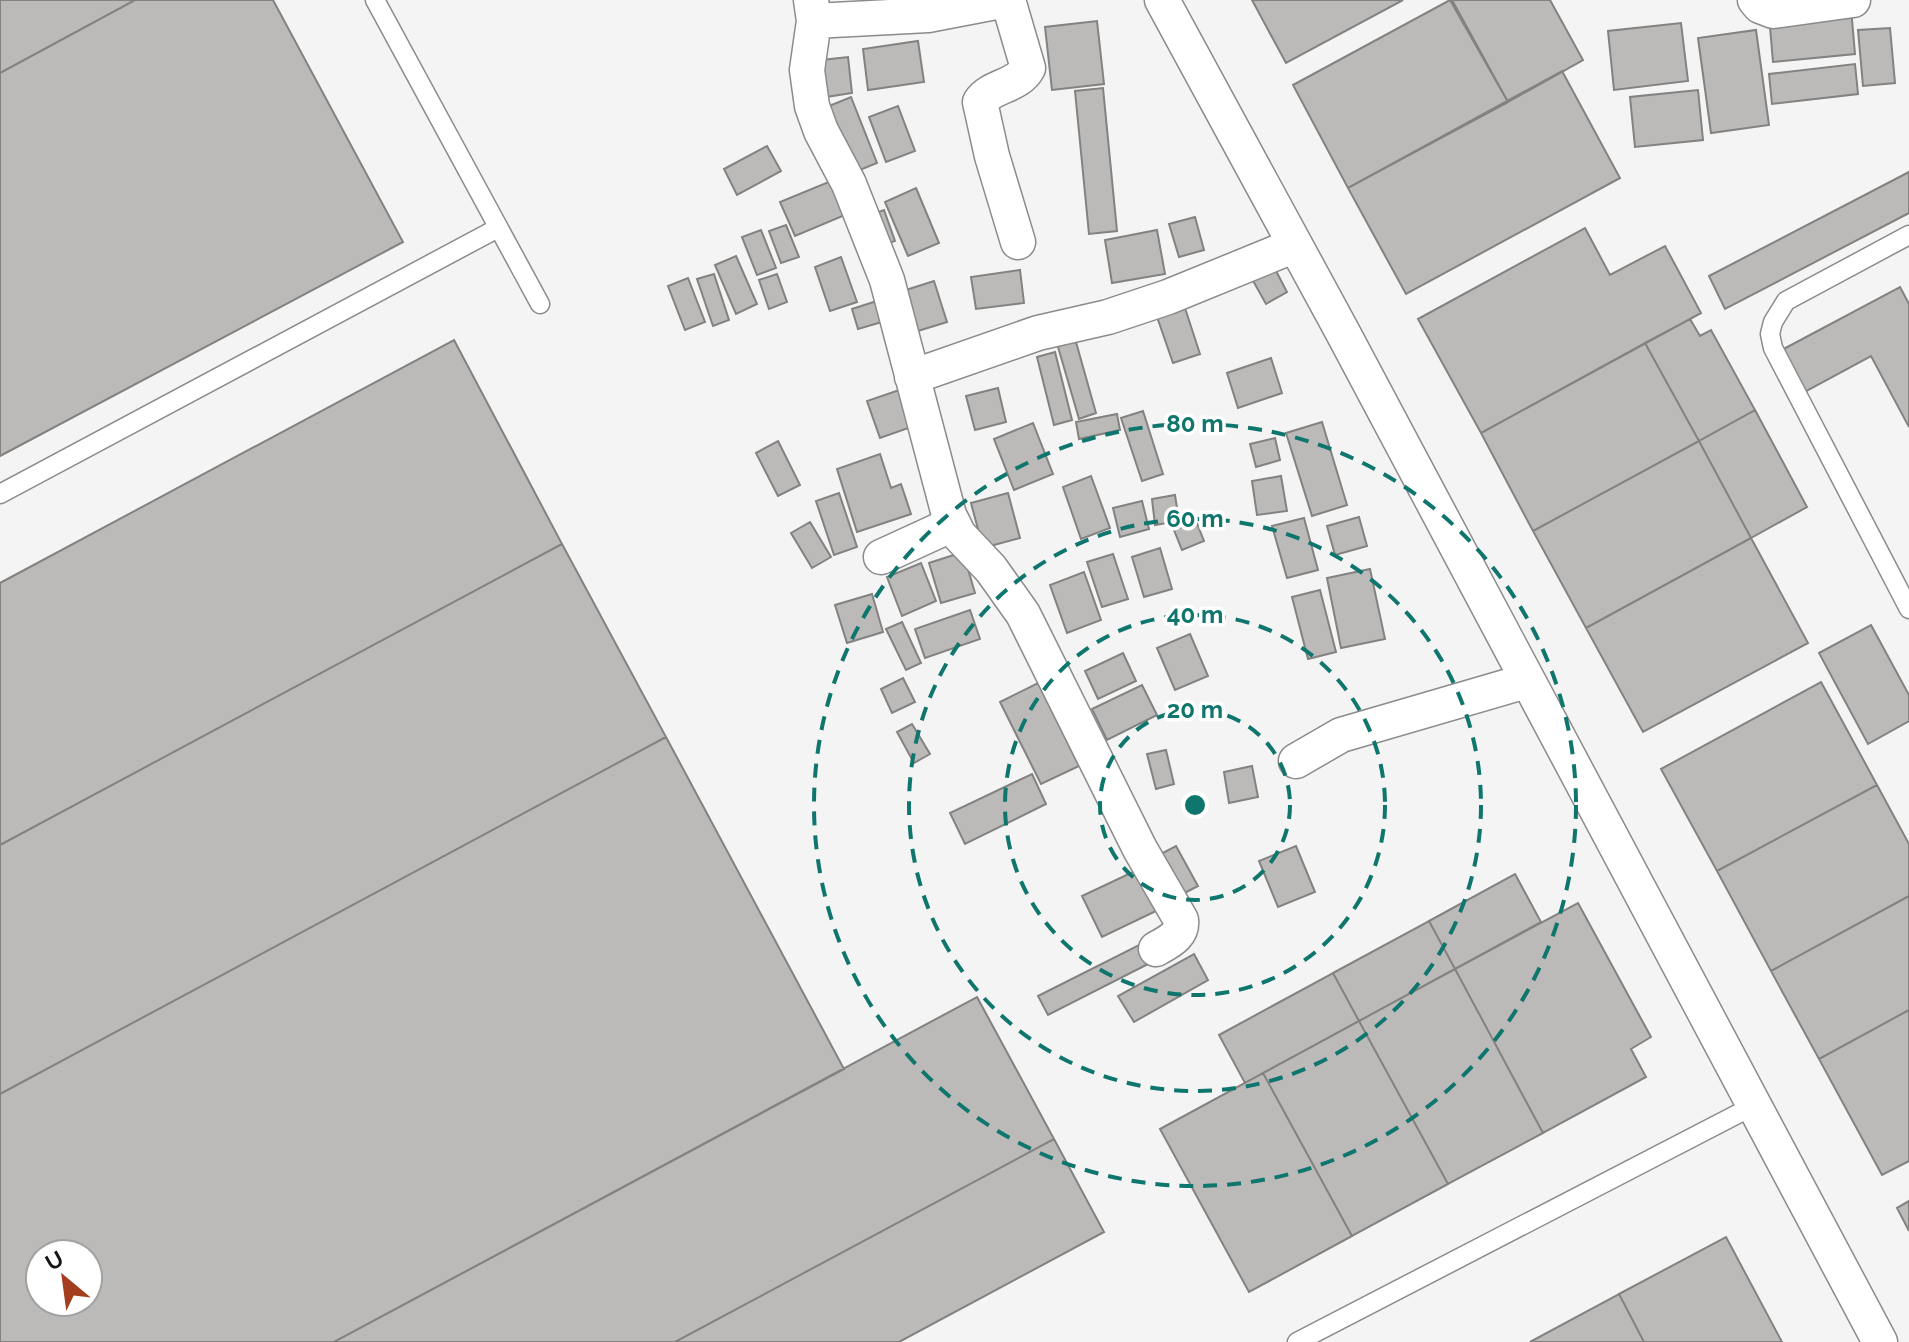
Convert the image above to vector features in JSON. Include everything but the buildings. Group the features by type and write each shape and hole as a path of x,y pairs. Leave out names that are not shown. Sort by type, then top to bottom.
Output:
{"street":[{"path":"1018,242 992,156 980,102 985,94 1024,75 1028,68 1007,0 928,15 812,11 807,70 812,106 821,131 849,184 887,280 953,524 1023,614 1140,849 1181,920 1178,935 1156,949"},
{"path":"1162,0 1293,246 1342,331 1880,1342"},
{"path":"1755,0 1760,6 1773,11 1853,0"},
{"path":"912,377 1038,333 1108,317 1168,297 1293,246"},
{"path":"881,557 953,524"},
{"path":"1296,761 1341,735 1526,681"}],"lane":[{"path":"375,0 540,304"},
{"path":"0,494 498,228"},
{"path":"1909,235 1786,301 1773,322 1770,334 1773,348 1909,609"},
{"path":"1297,1342 1753,1106"}]}
